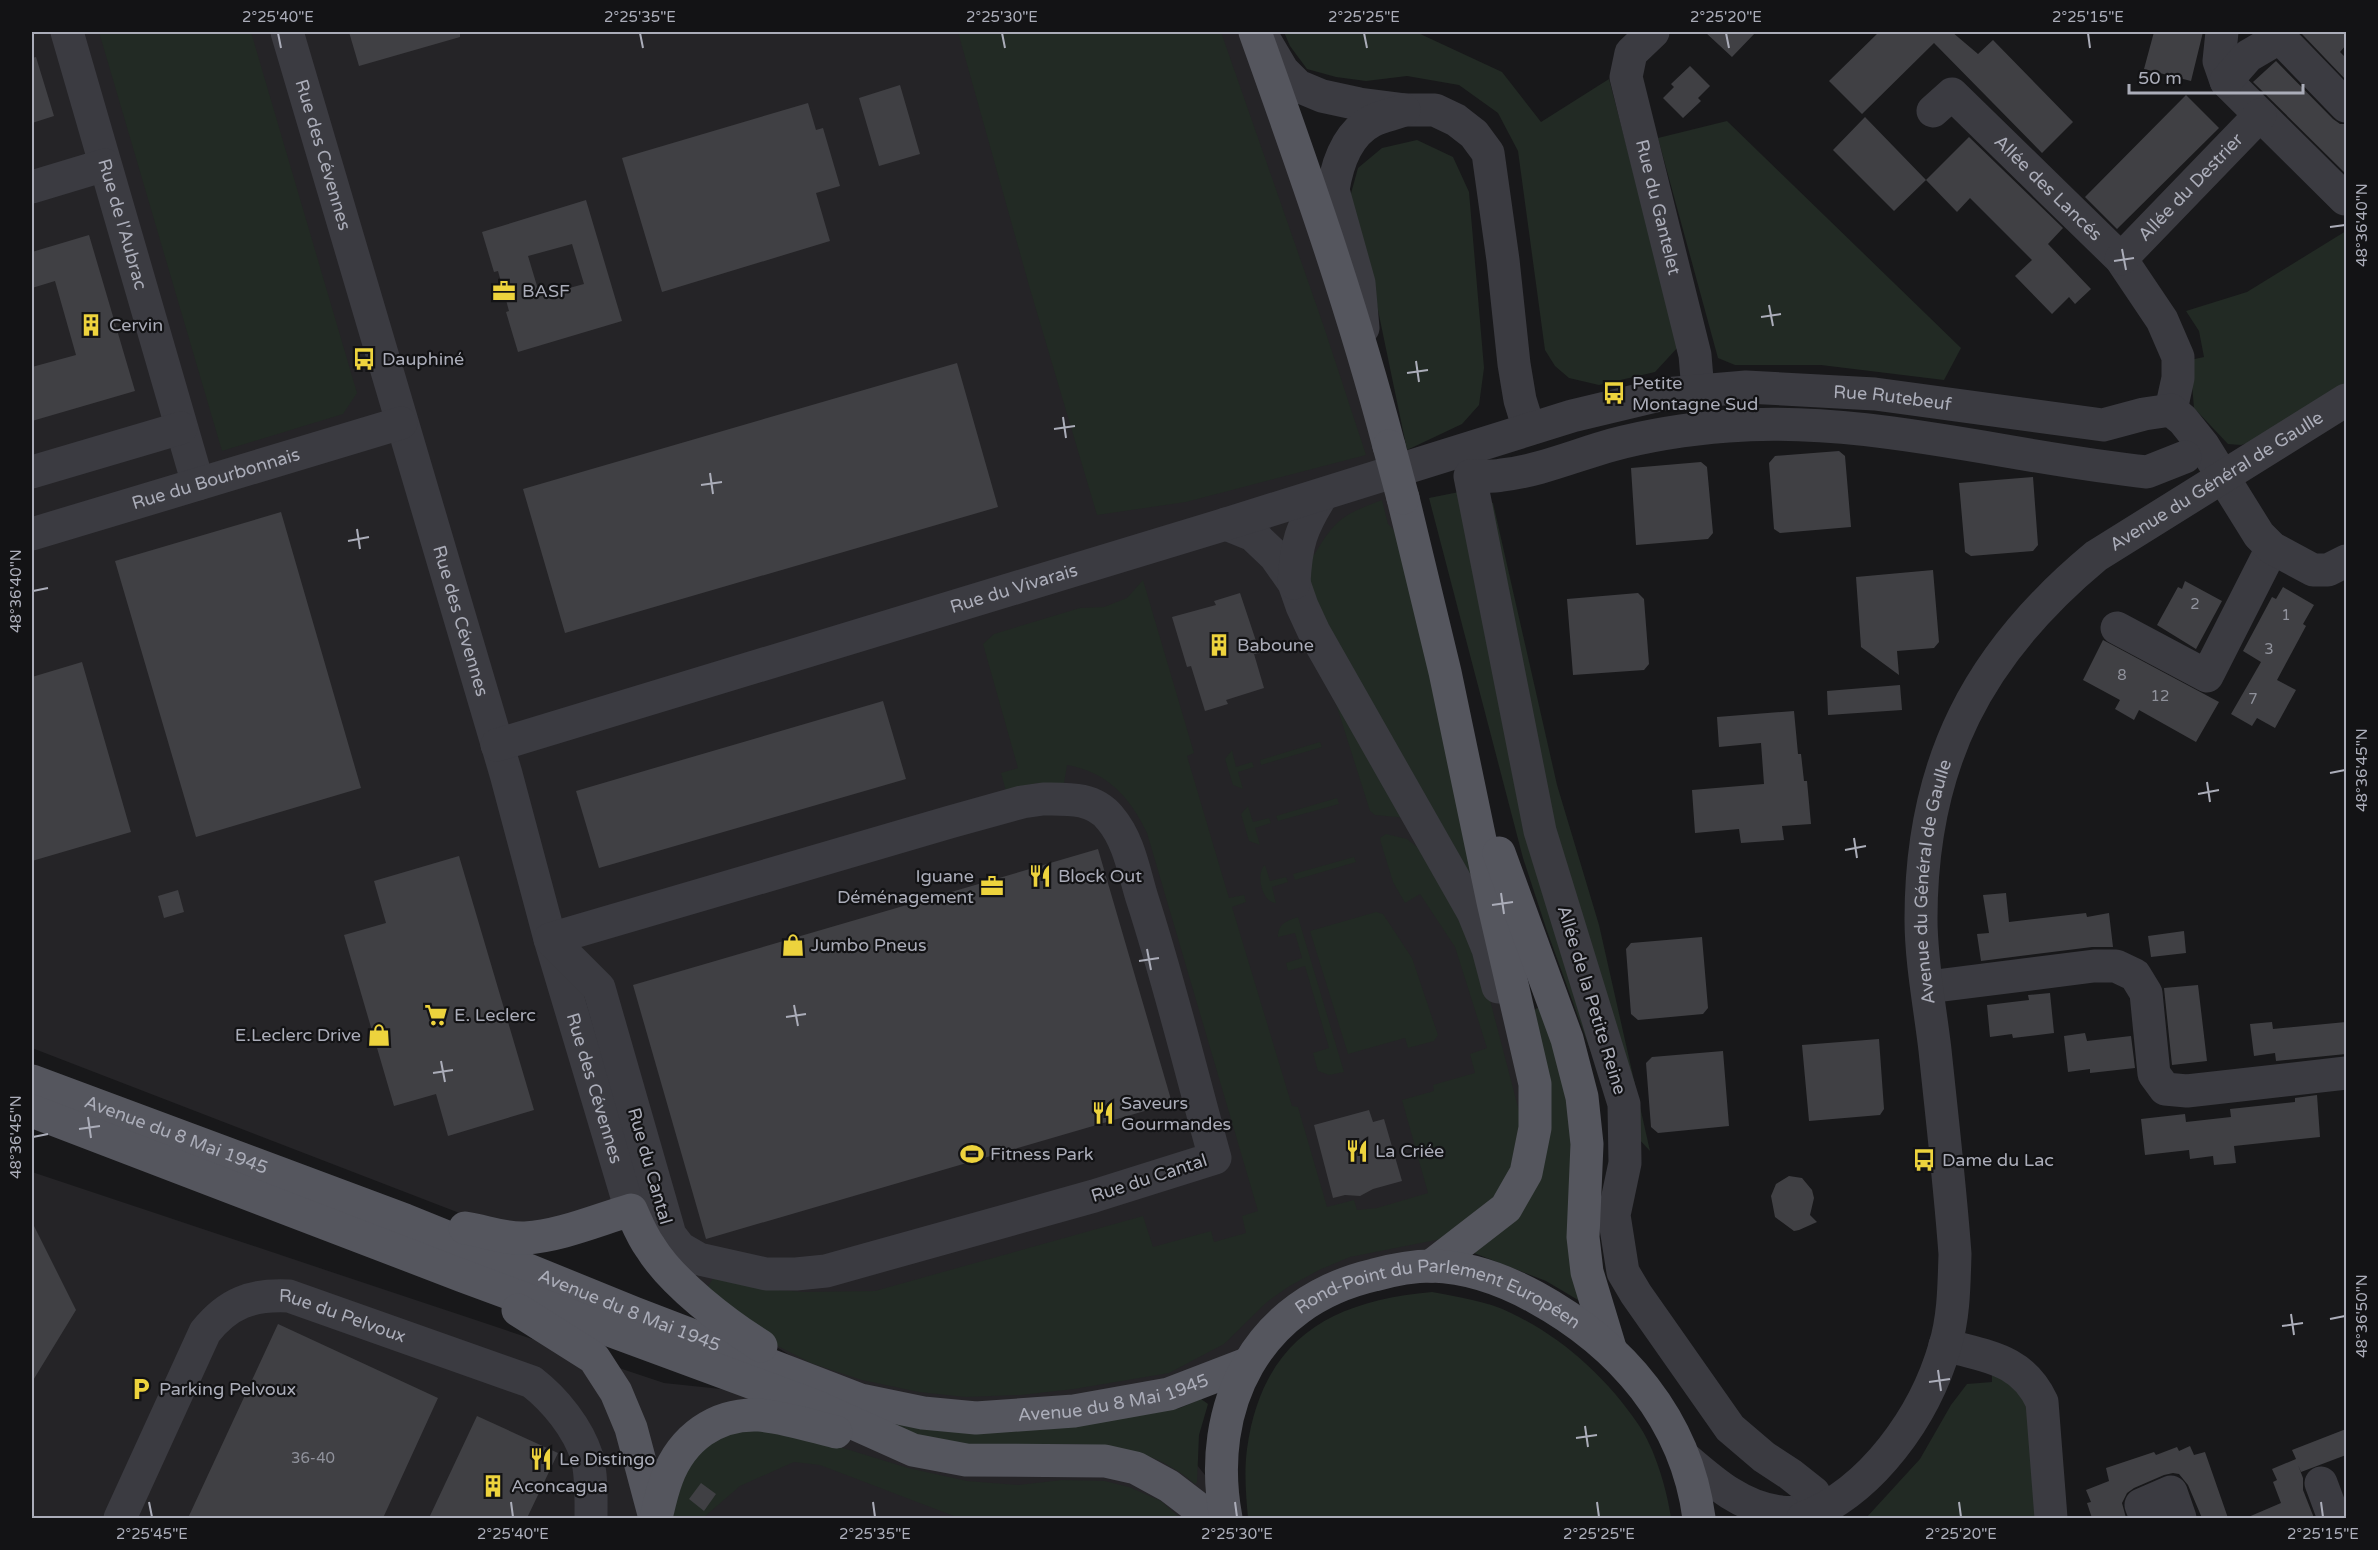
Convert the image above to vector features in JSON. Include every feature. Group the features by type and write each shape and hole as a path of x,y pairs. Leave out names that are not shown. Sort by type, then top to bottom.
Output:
{"main road":[{"path":"1255,32 1308,181 1367,361 1403,498 1464,758 1493,902 1536,1084 1535,1128 1526,1173 1516,1191 1506,1208 1431,1266"},
{"path":"1464,758 1567,1039 1582,1097 1587,1144 1582,1237 1587,1272 1610,1348"},
{"name":"Avenue du 8 Mai 1945","path":"32,1081 405,1220 634,1313 860,1400 923,1413 976,1418 1074,1411 1169,1394 1246,1364"},
{"name":"Avenue du 8 Mai 1945","path":"32,1111 463,1276 805,1402 914,1450 966,1460 1106,1461 1136,1468 1169,1486 1211,1518"},
{"path":"405,1220 476,1229 504,1237 526,1238 631,1210 650,1249 669,1272 729,1326 826,1387"},
{"name":"Rond-Point du Parlement Européen","path":"1226,1518 1221,1491 1221,1455 1230,1406 1246,1364 1263,1342 1285,1318 1321,1294 1353,1280 1388,1271 1431,1266 1476,1272 1517,1287 1562,1311 1610,1348 1660,1409 1684,1457 1699,1518"},
{"path":"463,1276 594,1358 616,1392 631,1428 655,1518"},
{"path":"655,1518 667,1478 680,1454 700,1431 727,1418 759,1415 914,1450"}],"street":[{"name":"Rue de l'Aubrac","path":"67,32 198,484"},
{"name":"Rue des Cévennes","path":"287,32 631,1210"},
{"path":"1260,32 1283,71 1298,86 1322,96 1406,110 1435,110 1456,120 1474,134 1488,153 1503,260 1514,364 1520,400 1529,429"},
{"name":"Rue du Gantelet","path":"1653,32 1631,53 1626,77 1695,355 1698,391"},
{"path":"2223,32 2219,61 2226,81 2345,199"},
{"path":"2226,81 2248,56 2277,39 2287,45 2346,106"},
{"name":"Allée des Lancés","path":"1933,111 1952,94 2121,259 2162,320 2178,357 2178,378 2171,410"},
{"path":"1367,361 1359,283 1333,190 1342,156 1350,141 1371,122 1406,110"},
{"name":"Allée du Destrier","path":"2121,259 2260,115"},
{"path":"32,187 105,165"},
{"name":"Rue Rutebeuf","path":"1529,429 1664,394 1746,387 1875,394 2103,425 2144,414 2171,410"},
{"name":"Avenue du Général de Gaulle","path":"1814,1507 1863,1480 1895,1444 1929,1386 1945,1345 1954,1304 1955,1254 1921,920 1924,859 1932,806 1946,758 1964,715 1989,671 2025,623 2060,586 2096,556 2346,400"},
{"path":"2171,410 2183,420 2203,445 2259,535 2272,548 2313,570 2328,570 2346,561"},
{"name":"Rue du Bourbonnais","path":"32,534 401,423"},
{"name":"Allée de la Petite Reine","path":"1814,1507 1790,1474 1764,1457 1730,1428 1623,1272 1614,1215 1624,1163 1624,1104 1540,831 1470,476 1502,476 1630,440 1679,431 1784,423 1898,435 2147,472 2185,457"},
{"path":"32,472 181,428"},
{"name":"Rue du Vivarais","path":"497,746 1322,495 1529,429"},
{"path":"1294,583 1295,550 1306,519 1322,495"},
{"path":"1226,524 1253,535 1275,556 1294,583 1314,632 1473,912 1488,949 1509,1028 1522,1060 1536,1084"},
{"path":"2117,628 2207,676 2272,548"},
{"name":"Rue du Cantal","path":"1069,799 1091,803 1110,817 1124,839 1152,927 1215,1158 1094,1196 826,1271 766,1274 699,1259 680,1248 670,1235 599,988 550,939 1022,802 1069,799"},
{"path":"1928,987 2094,966 2116,966 2135,975 2146,993 2154,1074 2165,1089 2187,1090 2346,1073"},
{"name":"Rue du Pelvoux","path":"120,1518 205,1332 218,1316 239,1302 266,1295 289,1296 532,1382 548,1395 578,1436 587,1458 591,1518"},
{"path":"1945,1345 2016,1368 2035,1387 2042,1402 2051,1518"},
{"path":"1684,1457 1732,1496 1759,1508 1783,1513 1814,1507"},
{"path":"2321,1483 2334,1518"},
{"path":"2146,1518 2141,1505 2170,1492 2181,1518"}],"shaded area":[{"path":"32,32 1247,32 1309,205 1496,902 1525,1127 1427,1258 1380,1264 1242,1358 1166,1385 972,1411 828,1379 735,1321 643,1223 528,1229 475,1219 32,1048"},
{"path":"99,32 251,32 357,393 343,414 222,451"},
{"path":"958,32 1221,32 1366,455 1186,502 1097,515 1030,289"},
{"path":"1284,32 1416,32 1502,72 1541,122 1609,79 1679,346 1655,372 1599,385 1569,378 1555,366 1545,350 1518,151 1498,113 1459,85 1407,76 1366,81 1336,77 1307,69 1290,46"},
{"path":"1727,121 1961,348 1944,380 1821,365 1735,365 1718,358 1658,138"},
{"path":"1417,140 1453,157 1469,192 1484,368 1479,405 1462,424 1407,450 1373,286 1350,197 1358,168 1382,148"},
{"path":"2346,231 2346,384 2256,440 2241,445 2228,444 2194,408 2190,360 2204,357 2199,331 2186,311 2247,292"},
{"path":"1464,491 1493,503 1557,785 1599,925 1650,1151 1612,1110 1523,858 1429,498"},
{"path":"1382,500 1388,524 1395,531 1487,909 1318,616 1303,558 1314,555 1328,533 1342,519"},
{"path":"1143,580 1194,753 1187,756 1229,898 1244,895 1246,902 1232,907 1292,1106 1298,1107 1327,1207 1354,1200 1357,1210 1377,1208 1428,1193 1402,1100 1434,1091 1433,1085 1475,1073 1470,1054 1487,1048 1455,947 1420,894 1405,903 1393,882 1381,843 1380,838 1386,834 1407,839 1427,855 1477,950 1520,1115 1519,1157 1499,1195 1441,1239 1350,1257 1319,1270 1267,1302 1224,1344 1169,1373 1074,1389 1021,1395 965,1397 919,1392 862,1380 811,1363 774,1344 705,1291 714,1277 768,1289 803,1292 875,1291 1143,1216 1153,1247 1211,1231 1214,1242 1246,1233 1242,1216 1258,1211 1147,833 1133,808 1116,788 1081,768 1067,765 1064,783 1037,783 1006,791 1001,773 1018,768 983,644 994,634 1080,608 1104,607 1127,598"},
{"path":"1325,669 1407,818 1375,815 1370,811"},
{"path":"1320,742 1322,747 1261,765 1260,760"},
{"path":"1232,750 1236,767 1252,762 1254,767 1238,772 1243,789 1233,785 1225,759"},
{"path":"1337,798 1339,804 1278,821 1276,816"},
{"path":"1248,806 1253,822 1269,818 1271,823 1255,828 1260,845 1249,841 1241,814"},
{"path":"1354,857 1356,862 1295,880 1293,874"},
{"path":"1265,865 1270,881 1286,877 1288,882 1272,887 1276,903 1267,898 1261,887 1261,874"},
{"path":"1376,912 1383,914 1412,958 1438,1035 1434,1041 1408,1048 1405,1038 1348,1054 1310,931"},
{"path":"1298,917 1344,1072 1329,1075 1318,1071 1313,1053 1329,1048 1305,966 1288,971 1286,963 1302,958 1295,933 1278,937 1278,933 1284,924"},
{"path":"1537,1008 1545,1009 1571,1105 1583,1297 1578,1300 1546,1281 1474,1253 1528,1189 1530,1014"},
{"path":"32,1172 664,1383 1174,1436 1239,1518 32,1518"},
{"path":"1432,1292 1482,1302 1511,1313 1548,1334 1598,1375 1626,1407 1650,1445 1667,1495 1671,1518 1248,1518 1246,1458 1255,1412 1268,1380 1285,1354 1306,1333 1332,1317 1361,1305"},
{"path":"1992,1372 2016,1384 2027,1404 2037,1518 1866,1518 1920,1459 1951,1405 1967,1384 1992,1382"},
{"path":"1201,1399 1208,1404 1199,1435 1197,1482 1195,1484 1170,1466 1144,1455 1117,1448 1060,1444 961,1444 923,1436 876,1418 1149,1414 1180,1408"},
{"path":"728,1430 791,1432 908,1468 967,1481 1018,1485 1062,1480 1105,1481 1129,1487 1161,1501 1180,1518 959,1518 820,1465 794,1462 740,1486 703,1518 671,1518 690,1459"}],"building":[{"path":"349,32 460,32 460,37 359,66"},
{"path":"1705,32 1756,32 1732,57"},
{"path":"1879,32 1952,32 1978,54 1993,40 2073,122 2042,153 1934,43 1862,114 1829,81"},
{"path":"2154,32 2203,32 2191,81 2144,69"},
{"path":"2305,32 2346,32 2346,45 2340,52 2346,58 2346,80 2302,34"},
{"path":"36,57 54,116 32,123 32,58"},
{"path":"2276,61 2333,119 2340,124 2346,124 2346,174 2253,82"},
{"path":"1690,66 1710,86 1698,98 1701,101 1683,118 1663,98 1674,87 1671,84"},
{"path":"900,85 920,154 879,166 859,98"},
{"path":"2186,95 2219,128 2117,229 2085,197"},
{"path":"808,103 816,130 823,128 840,186 816,193 830,241 662,292 622,158"},
{"path":"1865,117 1926,180 1894,211 1833,150"},
{"path":"1969,137 2063,228 2048,244 2091,289 2075,304 2069,297 2052,314 2015,276 2032,260 1970,198 1957,212 1926,180"},
{"path":"586,200 622,321 518,352 506,312 509,311 498,271 494,272 482,232","holes":["572,244 584,284 540,296 528,256"]},
{"name":"Cervin","path":"89,235 135,391 32,421 32,367 76,355 55,281 32,288 32,252"},
{"path":"957,363 998,507 565,633 523,489"},
{"path":"1839,451 1845,456 1851,527 1780,533 1774,529 1769,463 1775,456"},
{"path":"1701,462 1707,467 1713,533 1708,539 1636,545 1631,468"},
{"path":"2033,477 2038,545 2033,551 1971,556 1965,552 1959,483"},
{"path":"281,512 361,788 196,837 115,561"},
{"path":"1933,570 1939,642 1934,648 1897,651 1899,675 1861,647 1856,577"},
{"path":"2185,581 2222,601 2196,649 2157,625 2178,587 2182,589"},
{"path":"2283,587 2314,605 2303,624 2306,626 2277,680 2296,690 2275,728 2257,718 2252,726 2231,714 2261,662 2243,651 2272,597 2276,599"},
{"name":"Baboune","path":"1240,593 1260,653 1254,654 1264,688 1226,700 1228,704 1205,711 1191,666 1187,667 1172,617 1216,605 1214,601"},
{"path":"1638,593 1644,599 1649,664 1644,670 1573,675 1567,599"},
{"path":"2103,640 2219,702 2196,742 2139,710 2134,720 2115,709 2120,700 2083,680"},
{"path":"82,662 131,832 32,861 32,677"},
{"path":"1900,685 1902,710 1828,715 1827,691"},
{"path":"883,701 906,779 599,868 576,791"},
{"path":"1794,711 1798,754 1801,754 1804,781 1807,781 1811,824 1782,826 1784,840 1741,843 1739,829 1695,833 1692,790 1764,784 1761,743 1719,747 1717,717"},
{"path":"1098,849 1172,1103 706,1239 633,985"},
{"name":"E. Leclerc","path":"459,856 534,1110 448,1136 436,1094 394,1106 344,935 386,923 374,881"},
{"path":"178,890 184,912 164,918 158,896"},
{"path":"2006,893 2009,922 2086,913 2087,917 2109,913 2113,947 2092,947 1981,961 1977,934 1989,933 1983,895"},
{"path":"2184,931 2186,953 2151,957 2148,936"},
{"path":"1702,937 1708,1008 1703,1014 1638,1020 1631,1014 1626,949 1631,943"},
{"path":"2198,985 2207,1061 2172,1065 2164,988"},
{"path":"2050,993 2054,1033 2013,1038 2012,1034 1990,1037 1987,1005 2029,1000 2028,995"},
{"path":"2272,1022 2273,1029 2346,1022 2346,1054 2276,1061 2275,1053 2254,1056 2250,1024"},
{"path":"2085,1033 2087,1041 2131,1036 2135,1068 2090,1073 2090,1069 2068,1072 2064,1036"},
{"path":"1879,1039 1884,1109 1880,1115 1809,1121 1802,1045"},
{"path":"1723,1051 1729,1126 1658,1133 1651,1127 1646,1063 1652,1057"},
{"path":"2317,1095 2320,1137 2234,1146 2236,1163 2214,1165 2213,1156 2190,1159 2189,1150 2145,1155 2141,1119 2185,1114 2186,1122 2231,1117 2230,1109 2295,1102 2295,1098"},
{"name":"La Criée","path":"1369,1110 1373,1122 1384,1119 1402,1181 1373,1189 1360,1196 1345,1195 1333,1198 1314,1125"},
{"path":"1789,1176 1802,1178 1812,1190 1814,1198 1810,1215 1817,1222 1794,1231 1775,1217 1771,1196 1776,1184"},
{"path":"32,1222 76,1310 32,1382"},
{"path":"278,1324 438,1398 383,1518 188,1518"},
{"name":"Aconcagua","path":"477,1416 558,1453 527,1518 429,1518"},
{"path":"2346,1429 2346,1455 2301,1472 2298,1465 2303,1478 2303,1490 2314,1518 2246,1518 2281,1503 2273,1482 2277,1480 2272,1469 2296,1459 2292,1450"},
{"path":"2190,1446 2194,1455 2205,1452 2228,1518 2202,1518 2188,1485 2179,1474 2173,1473 2127,1493 2122,1503 2126,1518 2092,1518 2087,1503 2091,1502 2086,1490 2109,1481 2106,1468 2154,1452 2156,1455 2177,1447 2179,1451"},
{"path":"701,1483 716,1494 704,1511 689,1499"}],"place":[{"name":"BASF","path":"504,291"},
{"name":"Cervin","path":"91,325"},
{"name":"Dauphiné","path":"364,359"},
{"name":"Petite Montagne Sud","path":"1614,393"},
{"name":"Baboune","path":"1219,645"},
{"name":"Block Out","path":"1040,876"},
{"name":"Iguane Déménagement","path":"992,886"},
{"name":"Jumbo Pneus","path":"793,945"},
{"name":"E. Leclerc","path":"436,1015"},
{"name":"E.Leclerc Drive","path":"379,1035"},
{"name":"Saveurs Gourmandes","path":"1103,1113"},
{"name":"La Criée","path":"1357,1151"},
{"name":"Fitness Park","path":"972,1154"},
{"name":"Dame du Lac","path":"1924,1160"},
{"name":"Parking Pelvoux","path":"141,1389"},
{"name":"Le Distingo","path":"541,1459"},
{"name":"Aconcagua","path":"493,1486"}]}
